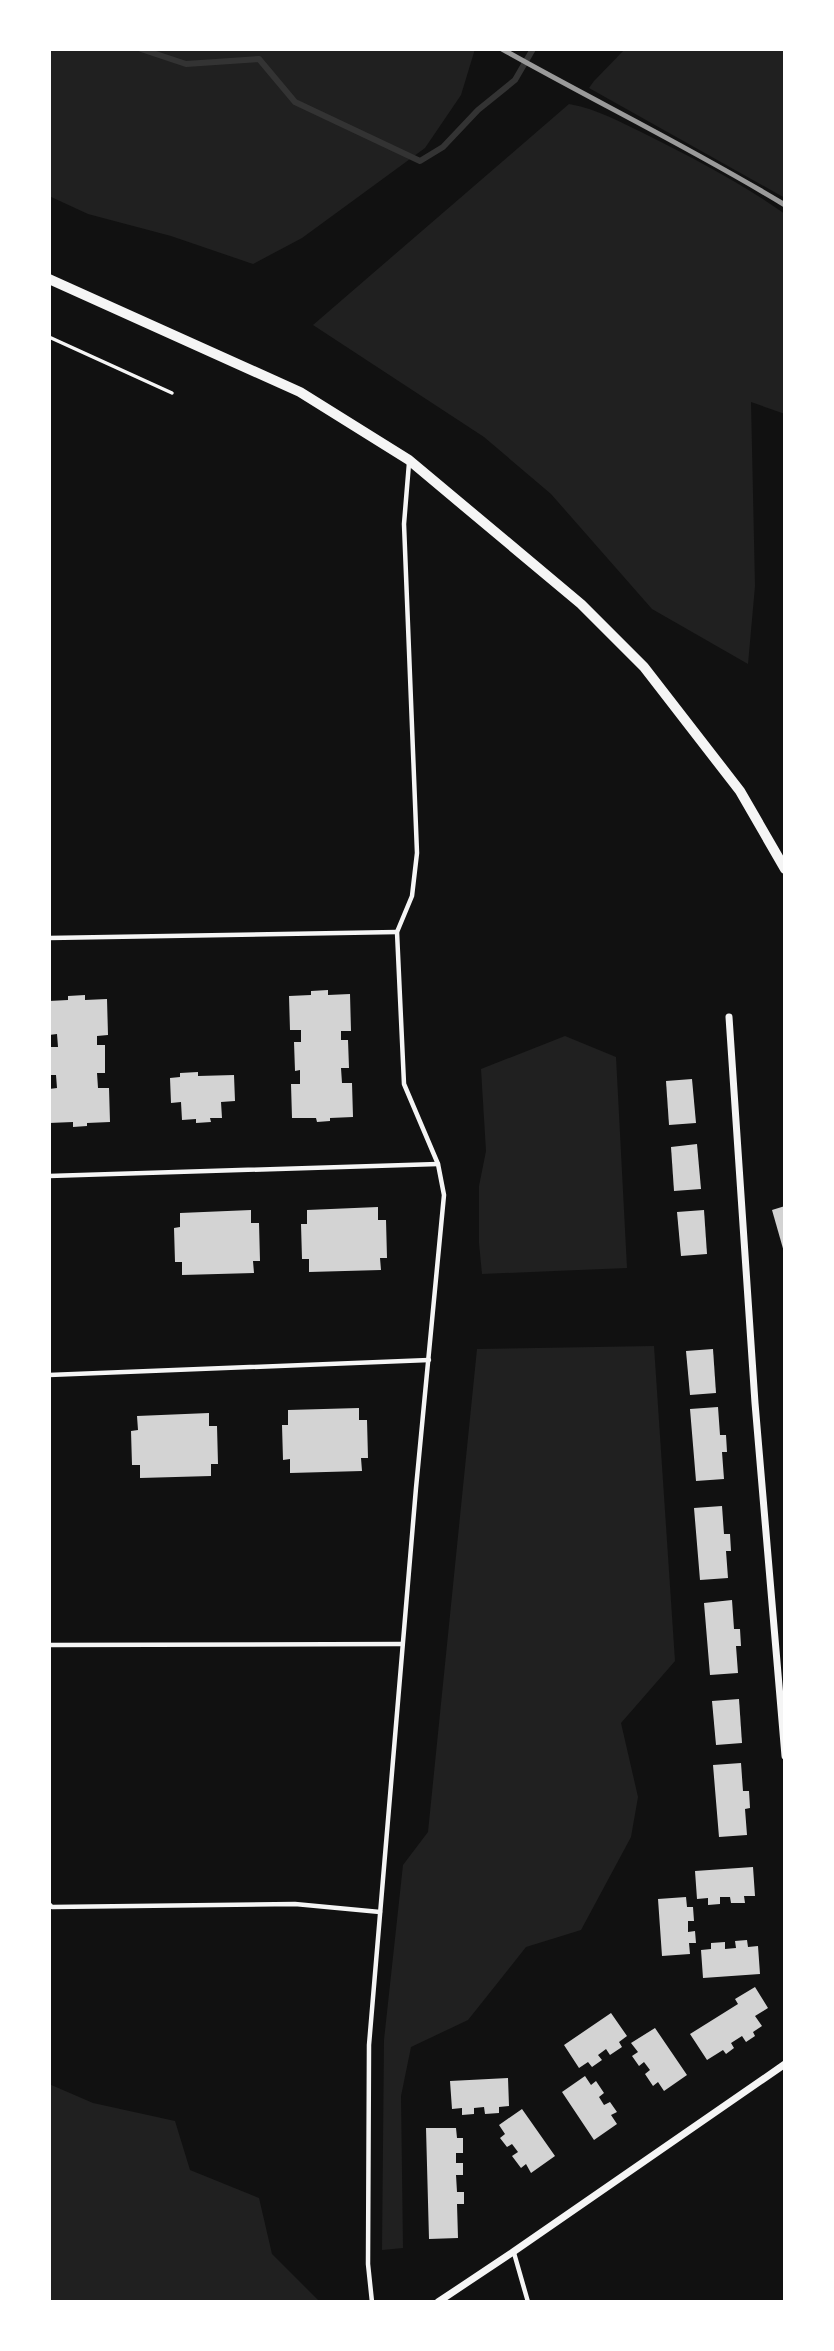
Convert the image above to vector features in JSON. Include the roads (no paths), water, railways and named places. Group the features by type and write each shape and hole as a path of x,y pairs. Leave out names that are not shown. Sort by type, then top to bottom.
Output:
{"street":[{"path":"49,279 300,392 409,460 581,604 644,667 740,791 785,869"},
{"path":"729,1017 755,1403 785,1756"},
{"path":"438,2302 785,2064"}],"lane":[{"path":"372,2302 368,2264 369,2045 402,1644 444,1195 438,1164 404,1084 397,932 412,896 417,853 404,524 409,460"},
{"path":"49,938 397,932"},
{"path":"49,1176 438,1164"},
{"path":"49,1375 429,1360"},
{"path":"49,1645 402,1644"},
{"path":"49,1904 295,1904 380,1912"},
{"path":"513,2252 528,2302"}],"waterway":[{"path":"141,49 186,64 259,59 295,102 420,161 443,147 478,110 515,80 533,49"}],"railway":[{"path":"502,49 715,164 785,205"}]}
